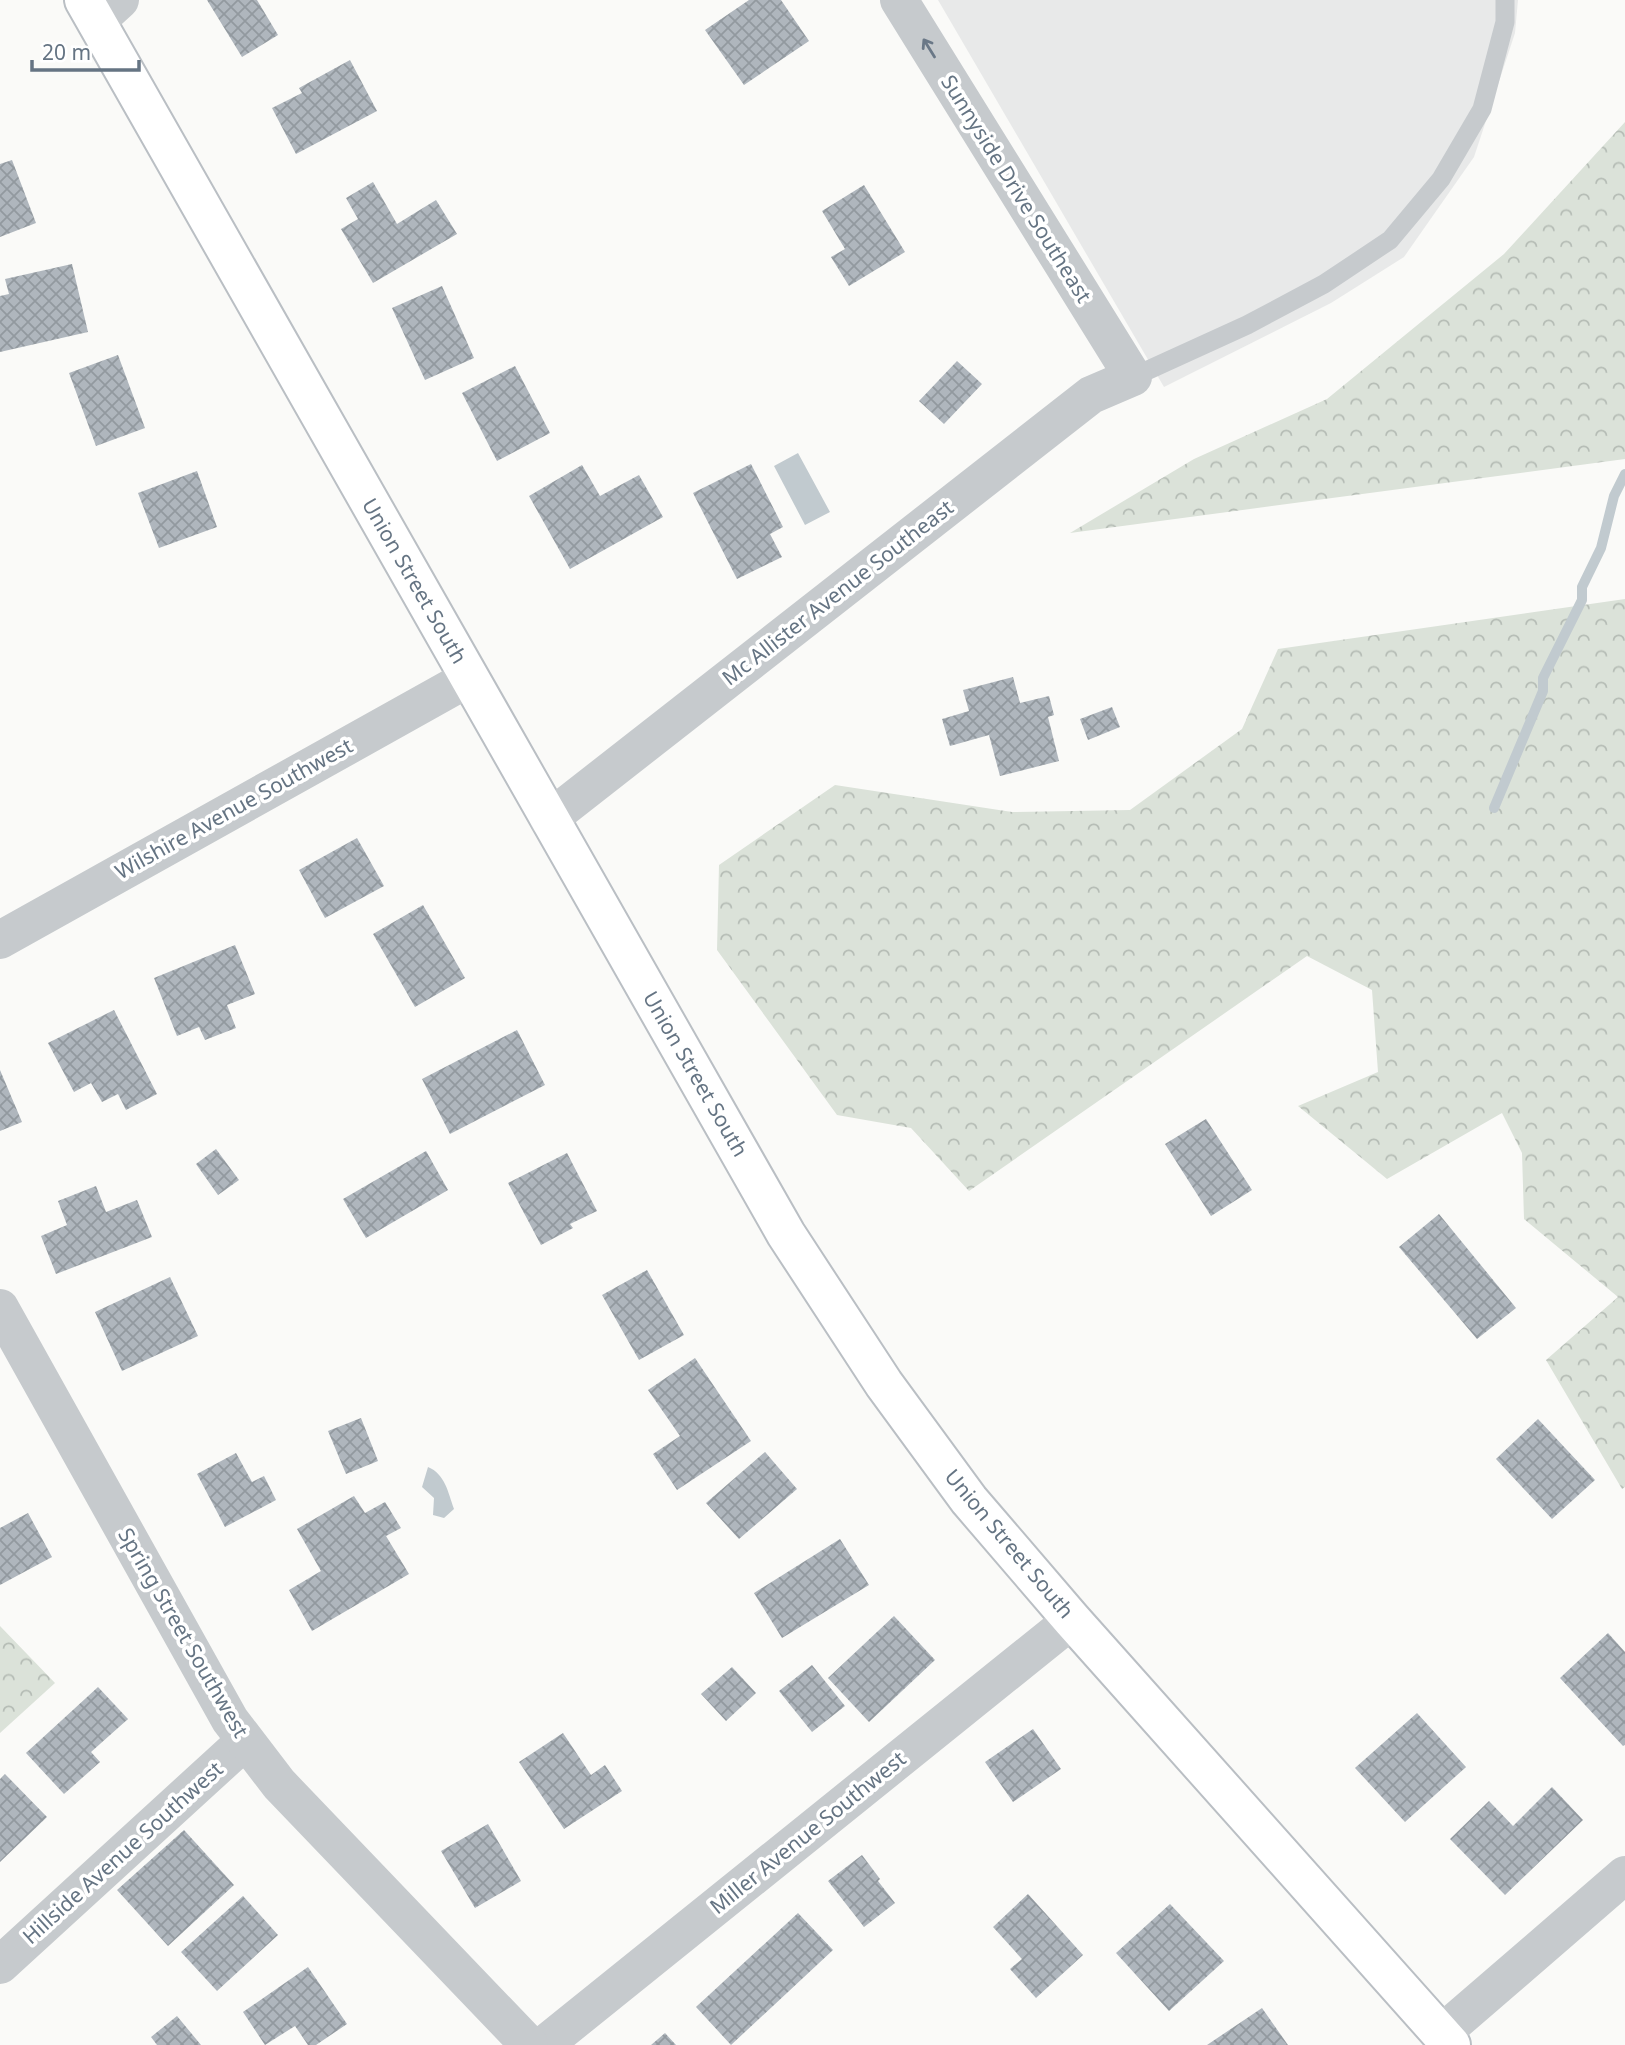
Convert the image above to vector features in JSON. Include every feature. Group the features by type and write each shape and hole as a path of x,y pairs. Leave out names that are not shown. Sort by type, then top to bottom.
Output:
{"main road":[{"name":"Union Street South","path":"100,7 549,819 786,1234 884,1384 969,1500 1072,1620 1446,2039"}],"street":[{"name":"Sunnyside Drive Southeast","path":"899,0 1133,377"},
{"name":"Mc Allister Avenue Southeast","path":"549,819 1091,395 1133,377"},
{"name":"Wilshire Avenue Southwest","path":"0,940 469,678"},
{"name":"Spring Street Southwest","path":"0,1308 230,1720 245,1741 279,1784 529,2045"},
{"name":"Miller Avenue Southwest","path":"544,2045 1072,1620"},
{"name":"Hillside Avenue Southwest","path":"0,1965 245,1741"},
{"path":"1446,2039 1625,1875"}],"lane":[{"path":"1133,377 1247,325 1313,290 1390,240 1441,179 1482,109 1504,22 1504,0"}],"shaded area":[{"path":"938,0 1518,0 1515,33 1474,157 1404,257 1331,303 1164,387"},
{"path":"798,453 830,512 805,525 774,466"},
{"path":"428,1467 442,1479 454,1509 444,1518 433,1515 434,1498 422,1487"}],"green space":[{"path":"1625,122 1625,459 1070,533 1194,459 1327,399 1504,254"},
{"path":"1625,599 1625,1487 1622,1489 1546,1360 1618,1297 1524,1219 1522,1153 1502,1113 1387,1179 1298,1106 1378,1072 1372,990 1307,956 969,1191 911,1128 837,1115 717,950 719,865 835,785 1012,812 1130,810 1242,729 1278,649"},
{"path":"0,1626 55,1683 0,1733"}],"building":[{"path":"207,0 257,0 278,35 242,57"},
{"path":"749,0 781,0 809,41 744,85 705,30"},
{"path":"350,60 377,111 296,154 272,108 302,93 299,88"},
{"path":"12,160 36,223 0,237 0,164"},
{"path":"373,182 397,224 436,200 457,234 373,283 341,229 358,219 346,198"},
{"path":"864,185 905,252 849,286 831,257 845,249 822,211"},
{"path":"72,264 88,332 0,352 0,296 9,294 5,279"},
{"path":"442,286 474,358 425,380 392,308"},
{"path":"118,355 145,428 96,446 69,373"},
{"path":"957,361 982,384 944,424 919,401"},
{"path":"515,366 550,433 497,461 462,393"},
{"path":"751,464 783,527 770,534 782,557 737,579 693,493"},
{"path":"582,465 600,496 639,475 663,517 570,569 529,496"},
{"path":"197,471 217,527 159,548 138,493"},
{"path":"1013,677 1020,703 1049,696 1054,715 1048,717 1059,761 1000,776 989,735 950,746 942,719 969,711 963,690"},
{"path":"1112,707 1120,727 1088,740 1080,719"},
{"path":"357,838 384,886 325,918 299,870"},
{"path":"423,905 465,978 415,1007 373,934"},
{"path":"235,945 255,994 227,1005 236,1028 205,1040 199,1027 177,1036 154,978"},
{"path":"114,1010 157,1094 126,1110 118,1094 102,1102 91,1083 74,1092 48,1043"},
{"path":"517,1030 545,1085 450,1134 422,1079"},
{"path":"0,1070 22,1122 0,1131"},
{"path":"1206,1119 1252,1190 1211,1216 1165,1144"},
{"path":"216,1149 239,1180 218,1195 196,1164"},
{"path":"426,1151 448,1190 366,1238 343,1199"},
{"path":"567,1153 597,1211 570,1224 573,1228 541,1245 508,1183"},
{"path":"96,1186 106,1212 137,1200 152,1237 56,1274 41,1236 67,1225 58,1201"},
{"path":"1439,1214 1516,1308 1477,1339 1399,1247"},
{"path":"647,1270 684,1335 639,1360 602,1295"},
{"path":"170,1277 198,1336 122,1371 95,1312"},
{"path":"695,1358 751,1441 677,1490 653,1454 680,1436 648,1390"},
{"path":"361,1418 378,1461 346,1474 328,1431"},
{"path":"1538,1419 1595,1480 1552,1519 1496,1459"},
{"path":"765,1452 797,1489 739,1539 706,1503"},
{"path":"236,1453 252,1482 264,1476 276,1500 225,1527 197,1474"},
{"path":"354,1496 365,1513 385,1502 401,1528 386,1536 409,1574 312,1631 289,1590 321,1571 297,1529"},
{"path":"28,1513 52,1557 0,1585 0,1528"},
{"path":"840,1539 869,1585 782,1638 754,1593"},
{"path":"894,1616 935,1660 869,1722 828,1678"},
{"path":"1608,1633 1625,1652 1623,1746 1560,1678"},
{"path":"812,1665 845,1706 812,1732 779,1691"},
{"path":"732,1667 756,1693 726,1721 701,1694"},
{"path":"98,1687 128,1719 91,1752 100,1762 64,1794 26,1753"},
{"path":"1417,1713 1466,1767 1405,1822 1355,1768"},
{"path":"1033,1729 1061,1769 1013,1802 985,1762"},
{"path":"563,1733 591,1775 605,1765 622,1791 564,1829 519,1762"},
{"path":"5,1774 47,1817 0,1862 0,1779"},
{"path":"1552,1787 1583,1820 1505,1895 1450,1839 1489,1801 1513,1826"},
{"path":"488,1824 521,1881 475,1908 441,1851"},
{"path":"184,1830 234,1885 168,1946 117,1890"},
{"path":"862,1855 895,1903 864,1927 828,1881"},
{"path":"1028,1894 1083,1955 1036,1998 1010,1969 1022,1959 993,1927"},
{"path":"243,1896 278,1935 217,1991 181,1952"},
{"path":"1170,1904 1224,1961 1169,2011 1116,1953"},
{"path":"798,1913 833,1950 731,2045 696,2007"},
{"path":"308,1967 347,2024 316,2045 308,2045 295,2026 265,2045 243,2012"},
{"path":"1262,2008 1288,2045 1207,2045"},
{"path":"177,2016 201,2045 157,2045 151,2037"},
{"path":"665,2033 676,2045 651,2045"}],"waterway":[{"path":"1494,808 1543,691 1543,678 1582,600 1582,587 1601,548 1614,496 1625,474"}]}
